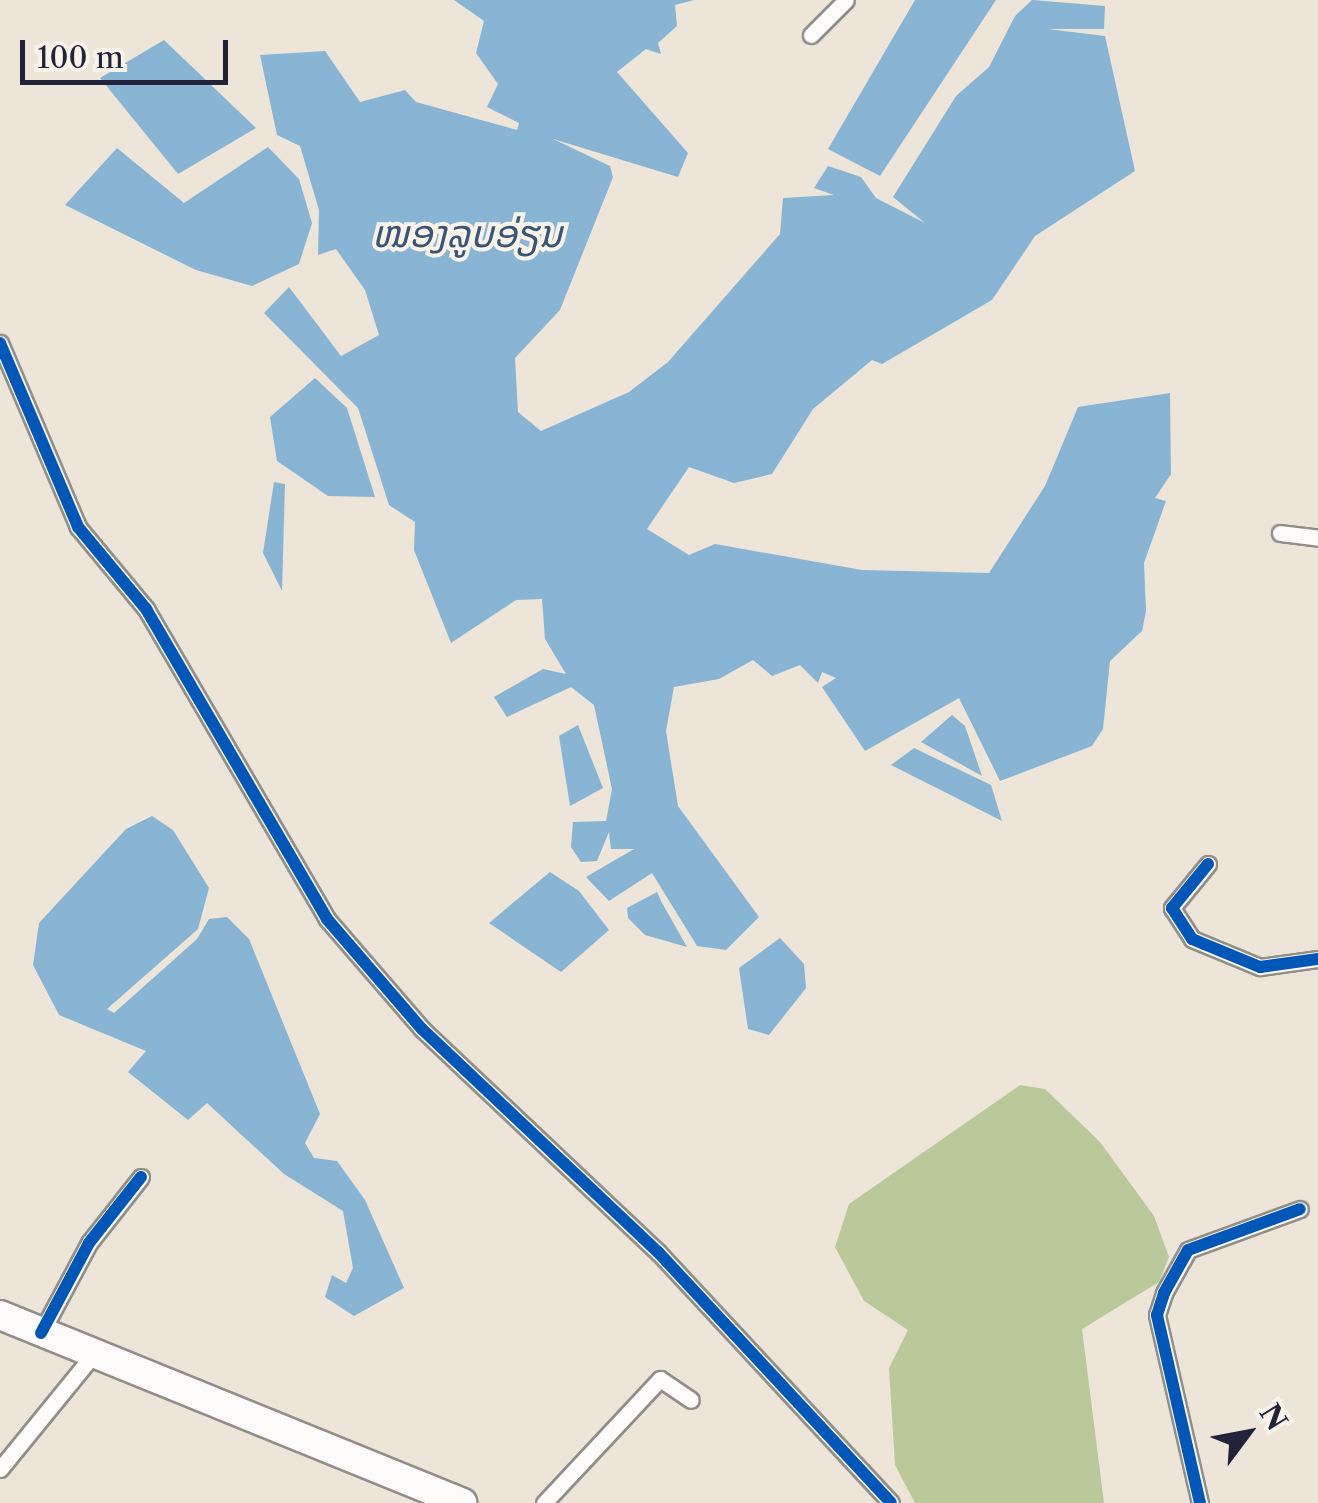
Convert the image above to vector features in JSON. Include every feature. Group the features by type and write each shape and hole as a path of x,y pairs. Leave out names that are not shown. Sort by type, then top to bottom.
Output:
{"highway":[{"path":"0,1315 452,1501"}],"street":[{"path":"812,35 846,0"},
{"path":"0,344 78,527 146,609 327,919 422,1029 658,1252 891,1503"},
{"path":"1280,533 1318,538"},
{"path":"1208,864 1172,908 1192,939 1260,967 1318,959"},
{"path":"42,1333 88,1243 141,1177"},
{"path":"1200,1503 1158,1315 1164,1293 1188,1250 1300,1209"},
{"path":"0,1469 94,1356"},
{"path":"544,1503 660,1379 691,1400"}],"green space":[{"path":"1020,1085 1045,1089 1100,1142 1154,1216 1169,1257 1159,1282 1082,1329 1104,1503 915,1503 895,1465 889,1368 908,1330 864,1301 835,1247 849,1204"}],"water":[{"name":"ໜອງລູບອ່ຽນ","path":"454,0 694,0 675,5 677,26 658,43 661,54 646,49 617,72 688,153 678,177 553,139 610,166 613,177 560,310 515,358 518,412 541,431 629,392 668,362 780,234 783,198 834,195 814,188 828,166 861,177 876,198 925,223 893,197 956,96 989,67 1015,16 1032,0 1105,6 1104,29 1048,29 1105,36 1135,171 1035,236 992,300 882,364 872,360 813,409 772,474 734,483 689,467 647,529 689,555 715,544 862,570 989,573 1045,486 1078,407 1170,393 1171,474 1155,498 1166,501 1144,563 1146,611 1142,631 1110,661 1103,729 1092,746 1000,781 959,698 865,751 822,687 836,678 822,672 818,683 800,665 772,676 753,660 719,679 674,687 666,731 678,806 759,917 726,950 697,946 652,873 609,901 586,877 634,849 611,849 609,832 597,861 581,862 571,847 573,822 606,821 612,789 594,705 571,687 507,717 494,697 543,669 566,674 545,639 542,599 516,600 451,643 414,550 415,522 389,505 358,408 264,313 289,287 341,356 379,335 365,290 336,249 318,255 319,210 300,146 277,135 260,55 325,51 360,102 405,90 416,102 517,130 519,123 487,107 498,84 476,53 484,21"},
{"path":"915,0 996,0 880,176 828,149"},
{"path":"164,40 256,128 178,174 100,78"},
{"path":"268,147 299,179 312,223 299,264 252,286 196,270 65,205 117,148 184,203"},
{"path":"315,378 347,408 375,497 328,496 277,461 270,417"},
{"path":"274,482 285,484 282,591 263,553"},
{"path":"952,715 965,726 982,776 921,742"},
{"path":"578,725 603,788 570,806 559,736"},
{"path":"914,748 991,785 1002,821 891,765"},
{"path":"152,816 173,830 209,888 198,929 107,1009 114,1013 197,939 209,919 227,917 249,939 320,1114 305,1143 314,1158 337,1161 365,1200 404,1288 354,1316 325,1297 332,1275 346,1283 353,1268 343,1211 284,1174 207,1103 188,1120 128,1072 146,1051 59,1015 33,965 39,923 126,829"},
{"path":"550,872 579,891 609,930 561,972 489,923"},
{"path":"657,892 687,947 645,935 628,918 627,908"},
{"path":"780,938 804,964 806,988 769,1035 748,1029 739,968"}],"cycle path":[{"path":"0,343 78,527 146,609 327,919 422,1029 658,1252 891,1503"},
{"path":"1208,864 1172,908 1192,939 1260,967 1318,959"},
{"path":"41,1333 89,1243 141,1177"},
{"path":"1200,1503 1157,1315 1164,1293 1188,1250 1300,1209"}]}
